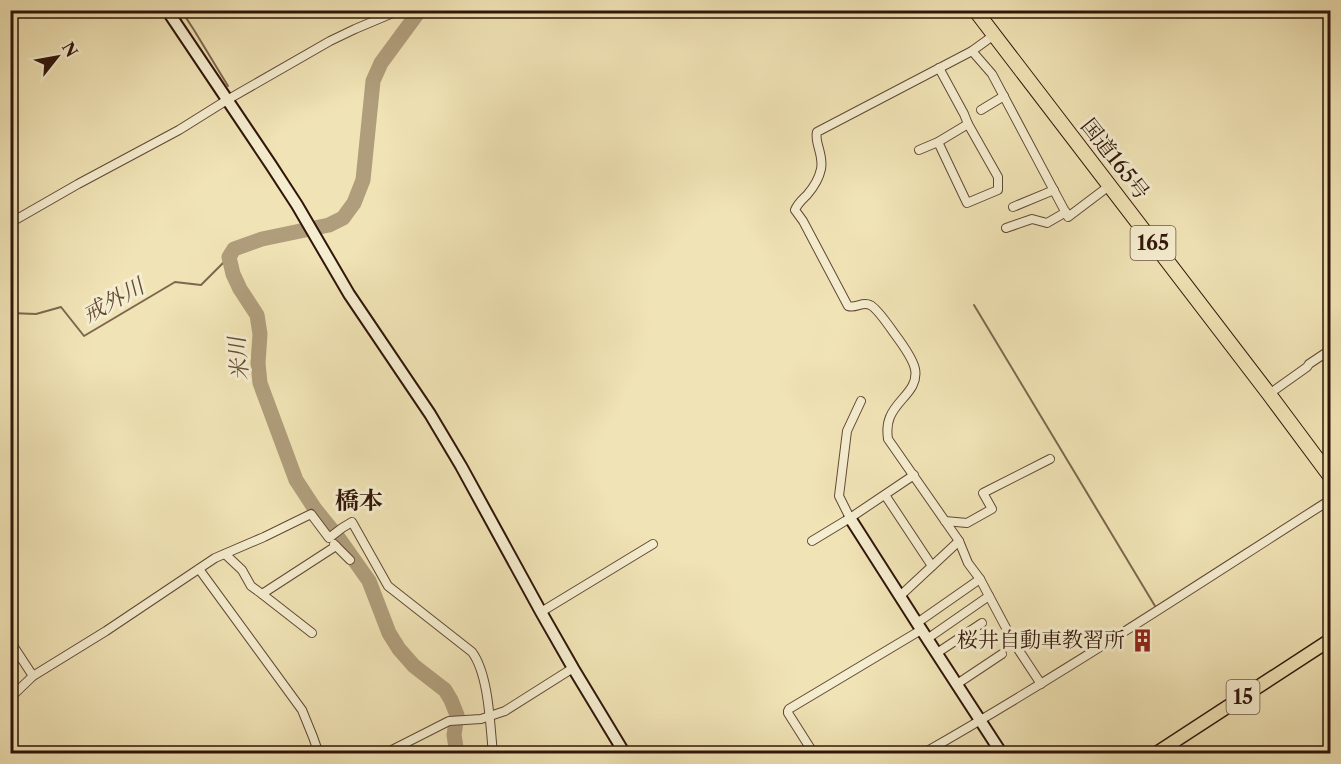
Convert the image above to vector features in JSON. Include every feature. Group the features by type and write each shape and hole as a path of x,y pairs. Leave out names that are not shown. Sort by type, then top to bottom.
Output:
{"highway":[{"name":"国道165号","path":"975,10 1330,476"}],"main road":[{"name":"15","path":"1155,753 1330,640"}],"street":[{"path":"168,10 308,223 349,294 430,414 573,668 625,753"},
{"path":"10,223 179,130 330,41 400,10"},
{"path":"994,36 972,51 817,132 822,168 809,193 795,210 848,306 852,308 864,304 872,306 896,335 914,366 913,385 892,411 888,420 888,439 959,541 968,563 980,579 1014,643 1041,684"},
{"path":"972,51 992,74 1068,216 1109,186"},
{"path":"938,142 967,202 998,190 998,177 939,68"},
{"path":"981,110 1004,96"},
{"path":"919,150 938,142 968,124"},
{"path":"1013,207 1054,190"},
{"path":"1006,228 1032,219 1047,223 1066,212"},
{"path":"1269,394 1330,350"},
{"path":"861,402 847,431 839,496 850,518 1002,753"},
{"path":"945,521 967,523 992,509 983,494 1050,459"},
{"path":"812,541 914,475"},
{"path":"885,495 932,566"},
{"path":"922,753 1041,684 1330,500"},
{"path":"10,698 33,676 106,631 215,558 311,514 350,560"},
{"path":"329,538 352,522 388,586 472,652 479,662 493,753"},
{"path":"900,596 959,541"},
{"path":"541,612 653,544"},
{"path":"262,594 336,546"},
{"path":"225,554 242,570 251,586 312,633"},
{"path":"199,569 302,710 319,753"},
{"path":"922,631 980,579"},
{"path":"814,753 788,713 789,710 922,631 989,596"},
{"path":"937,653 982,623"},
{"path":"10,641 33,676"},
{"path":"957,684 1002,654"},
{"path":"384,753 448,721 489,717 505,711 573,668"}],"waterway":[{"path":"181,10 228,86"},
{"name":"米川","path":"420,10 381,63 373,81 363,180 354,203 343,218 329,225 262,239 234,249 229,257 240,289 257,315 260,334 258,363 260,383 296,480 369,581 389,633 399,649 414,666 445,690 451,700 457,715 454,735 457,754"},
{"name":"戒外川","path":"10,313 36,314 61,307 84,336 175,282 201,285 229,257"},
{"path":"974,305 1155,606"}],"place":[{"name":"桜井自動車教習所","path":"1143,640"}],"district":[{"name":"橋本","path":"359,501"}]}
